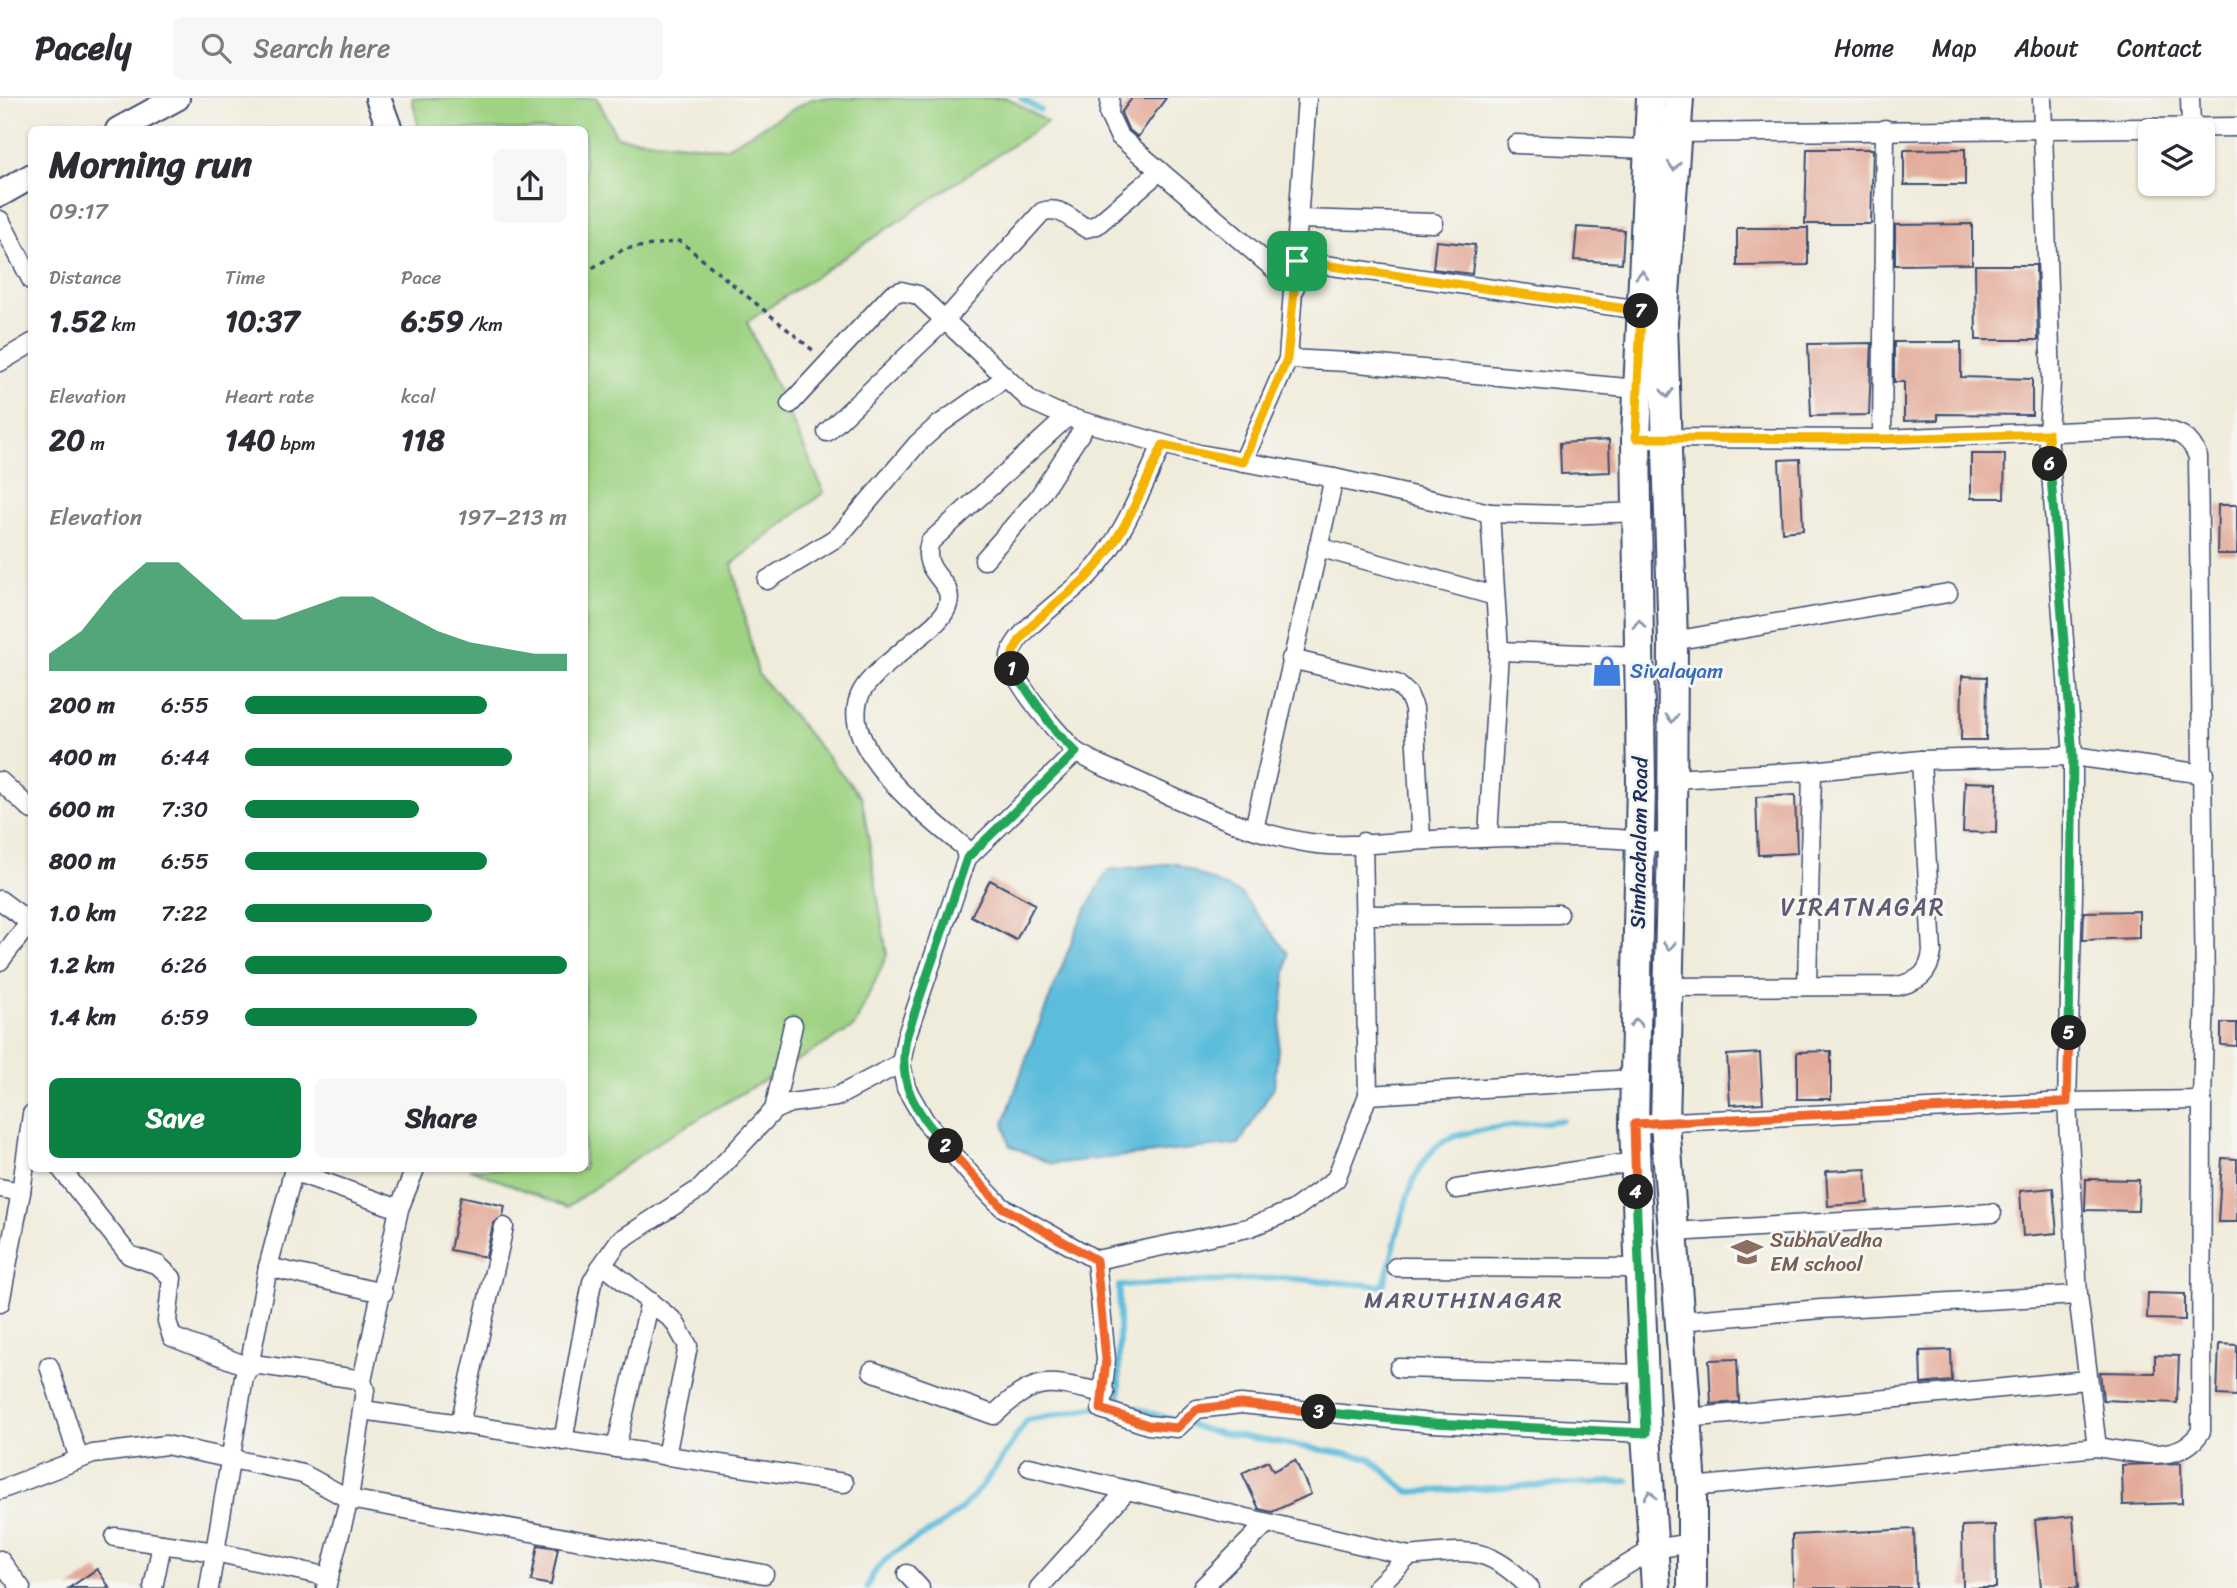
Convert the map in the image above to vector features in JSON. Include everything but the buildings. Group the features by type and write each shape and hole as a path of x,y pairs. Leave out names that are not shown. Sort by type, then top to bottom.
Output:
{"main road":[{"name":"Simhachalam Road","path":"1651,98 1636,438 1640,840 1634,1124 1646,1433 1656,1588"},
{"path":"1679,98 1663,322 1669,438 1673,641 1672,844 1665,1123 1692,1487 1692,1588"}],"street":[{"path":"125,126 177,98"},
{"path":"378,98 388,126"},
{"path":"1110,98 1109,115 1119,136 1295,287"},
{"path":"1243,462 1287,359 1297,261 1307,98"},
{"path":"2042,98 2051,383 2048,434 2073,756 2073,895 2067,1102 2078,1295 2097,1447"},
{"path":"2190,98 2191,119"},
{"path":"1676,133 2138,127"},
{"path":"2215,127 2237,127"},
{"path":"1882,439 1885,129"},
{"path":"1516,144 1647,149"},
{"path":"827,432 946,319 1042,212 1051,208 1086,228 1097,225 1160,171"},
{"path":"0,194 28,178"},
{"path":"1299,219 1434,223"},
{"path":"0,220 28,273"},
{"path":"1297,261 1641,310"},
{"path":"790,404 891,295 901,291 918,295 1031,401 1087,423 1163,445 1334,478 1490,513 1566,515 1637,512"},
{"path":"0,362 28,345"},
{"path":"1287,359 1347,362 1638,390"},
{"path":"767,580 839,536 917,444 937,426 1005,378"},
{"path":"967,858 964,847 893,787 878,766 857,719 858,703 870,682 940,618 948,604 948,591 929,567 926,554 930,542 1068,417"},
{"path":"984,560 1038,498 1087,423"},
{"path":"1636,438 1882,439 2157,428 2178,432 2192,442 2198,457 2205,990 2201,1431 2194,1442 2180,1451 2150,1455 2097,1447 1692,1487"},
{"path":"1163,445 1115,542 1088,575 1019,639 1010,655 1012,670 1056,732 1076,752 1100,765 1254,829 1320,844 1488,837 1640,840 1672,844"},
{"path":"1254,829 1334,478"},
{"path":"1488,837 1499,651 1490,513"},
{"path":"1318,547 1495,596"},
{"path":"1673,641 1948,593"},
{"path":"1499,651 1639,656"},
{"path":"1291,659 1396,684 1408,694 1414,708 1421,840"},
{"path":"1076,752 967,858 906,1038 901,1063 906,1088 925,1121 1002,1207 1096,1260 1220,1236 1293,1210 1336,1179 1368,1095 1363,842"},
{"path":"1672,779 1812,771 1921,760 2073,756 2204,774"},
{"path":"1668,986 1898,986 1923,976 1930,967 1932,952 1921,760"},
{"path":"1807,986 1812,771"},
{"path":"0,781 28,806"},
{"path":"0,900 28,921"},
{"path":"1364,915 1559,914"},
{"path":"0,961 28,927"},
{"path":"774,1110 793,1025"},
{"path":"563,1441 592,1282 619,1241 701,1188 774,1110 790,1103 836,1097 901,1063"},
{"path":"1368,1095 1634,1079"},
{"path":"1634,1124 2067,1102 2202,1100"},
{"path":"0,1303 28,1144"},
{"path":"1456,1189 1635,1162"},
{"path":"63,1172 129,1255 158,1265 172,1278 167,1321 172,1337 249,1367 260,1366 362,1381"},
{"path":"209,1588 244,1377 249,1367 268,1267 292,1172"},
{"path":"298,1172 399,1209"},
{"path":"115,1537 215,1552 328,1583 349,1499 363,1410 365,1390 362,1381 399,1209 414,1172"},
{"path":"0,1188 21,1192"},
{"path":"1674,1232 1992,1213"},
{"path":"460,1424 504,1227"},
{"path":"1096,1260 1104,1320 1103,1401"},
{"path":"268,1267 383,1293"},
{"path":"1396,1267 1639,1268"},
{"path":"600,1268 613,1271 674,1321 688,1346 666,1456"},
{"path":"1680,1321 1821,1309 2078,1295"},
{"path":"616,1448 650,1301"},
{"path":"49,1366 79,1459"},
{"path":"1399,1368 1644,1374"},
{"path":"872,1371 994,1415 1029,1386 1050,1382 1103,1401 1148,1425 1177,1428 1197,1409 1241,1404 1432,1423 1646,1433"},
{"path":"1687,1418 2087,1380"},
{"path":"363,1410 844,1483"},
{"path":"0,1490 79,1459 166,1445 303,1474 349,1499 764,1574"},
{"path":"1029,1467 1409,1556 1462,1550 1491,1556 1530,1588"},
{"path":"1039,1588 1127,1490"},
{"path":"1202,1588 1268,1523"},
{"path":"1589,1588 1653,1549 1692,1543"},
{"path":"153,1588 162,1544"},
{"path":"1376,1588 1409,1556"},
{"path":"0,1560 21,1588"},
{"path":"907,1574 920,1588"}],"path":[{"path":"588,270 624,248 680,241 828,363"}],"green space":[{"path":"412,98 597,98 617,137 725,148 813,98 1008,98 1047,122 747,322 824,492 732,564 758,674 862,798 887,955 854,1027 656,1144 567,1207 478,1172 588,1172 588,126 418,126"}],"water":[{"path":"1175,863 1241,894 1288,953 1274,1087 1239,1144 1051,1164 1009,1145 1004,1123 1029,1050 1080,921 1108,870"}],"waterway":[{"path":"1021,98 1040,110"},
{"path":"867,1588 882,1563 944,1523 966,1504 1027,1420 1119,1403 1119,1286 1283,1278 1383,1286 1406,1200 1425,1160 1439,1145 1456,1136 1482,1130 1563,1120"},
{"path":"1119,1403 1174,1420"},
{"path":"1185,1424 1210,1431 1370,1458 1408,1492 1628,1481"}],"place":[{"name":"Sivalayam","path":"1607,671"},
{"name":"SubhaVedha EM school","path":"1747,1252"}],"district":[{"name":"VIRATNAGAR","path":"1863,907"},
{"name":"MARUTHINAGAR","path":"1464,1300"}],"route":[{"path":"1297,261 1641,310 1636,438 1882,439 2048,434 2073,756 2073,895 2067,1102 1634,1124 1646,1433 1482,1423 1432,1423 1241,1404 1197,1409 1177,1428 1148,1425 1101,1409 1105,1393 1106,1359 1096,1260 1002,1207 925,1121 906,1088 901,1063 906,1038 967,858 1076,752 1056,732 1012,670 1010,655 1014,646 1088,575 1115,542 1163,445 1243,462 1287,359 1297,261"}]}
